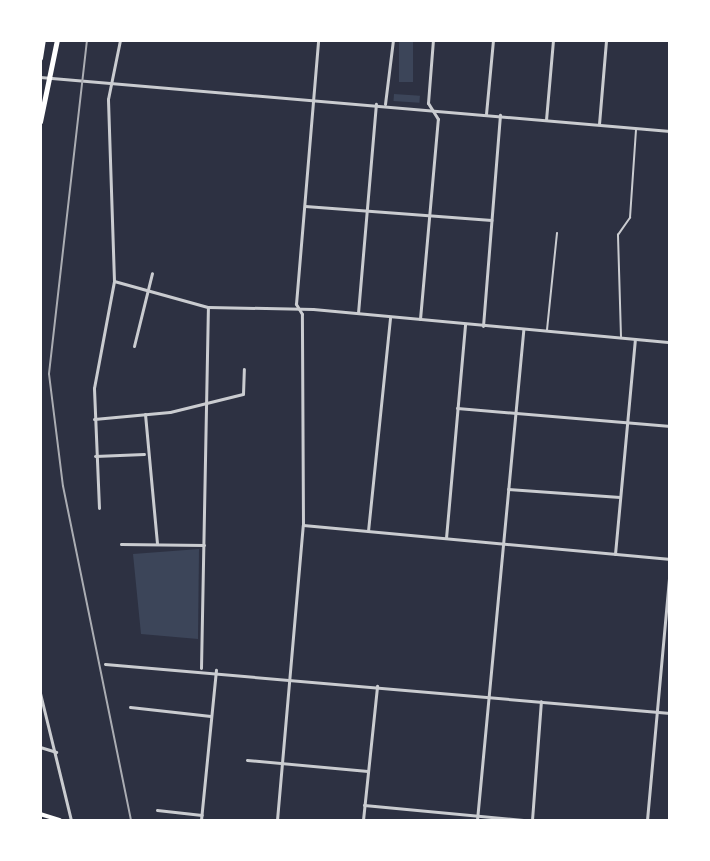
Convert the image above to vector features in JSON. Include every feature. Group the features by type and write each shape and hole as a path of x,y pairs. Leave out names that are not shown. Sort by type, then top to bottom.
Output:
{"main road":[{"path":"40,58 44,40"},
{"path":"40,122 51,78 57,40"},
{"path":"40,814 60,820"}],"street":[{"path":"99,508 94,419 97,364 114,281 108,99 115,85 120,40"},
{"path":"301,308 296,304 318,40"},
{"path":"385,105 393,40"},
{"path":"420,319 438,119 432,109 433,40"},
{"path":"486,114 493,40"},
{"path":"546,120 553,40"},
{"path":"599,124 606,40"},
{"path":"40,77 115,85 376,104 669,131"},
{"path":"358,313 376,104"},
{"path":"483,326 500,116"},
{"path":"305,206 491,220"},
{"path":"134,346 152,273"},
{"path":"114,281 208,307 301,308 669,342"},
{"path":"201,669 208,307"},
{"path":"277,820 303,525 301,308"},
{"path":"368,531 390,317"},
{"path":"446,538 465,324"},
{"path":"477,818 523,329"},
{"path":"615,554 635,339"},
{"path":"94,419 145,414 207,402 213,397 243,394 244,369"},
{"path":"458,408 669,426"},
{"path":"145,414 145,454 157,543"},
{"path":"95,456 145,454"},
{"path":"508,489 620,497"},
{"path":"303,525 669,559"},
{"path":"121,544 204,545"},
{"path":"646,820 669,567"},
{"path":"105,663 216,670 669,713"},
{"path":"201,820 216,670"},
{"path":"363,820 376,686"},
{"path":"40,693 71,820"},
{"path":"532,820 541,701"},
{"path":"130,707 212,716"},
{"path":"40,747 56,752"},
{"path":"248,760 368,771"},
{"path":"364,805 477,818 523,820"},
{"path":"157,810 202,815"}],"lane":[{"path":"621,338 618,235 630,218 636,128"},
{"path":"547,331 557,234"}],"shaded area":[{"path":"399,41 413,41 413,82 399,82"},
{"path":"394,94 420,96 419,103 394,101"},
{"path":"199,549 198,639 141,634 133,554"}],"railway":[{"path":"87,40 49,374 63,486 131,820"}]}
